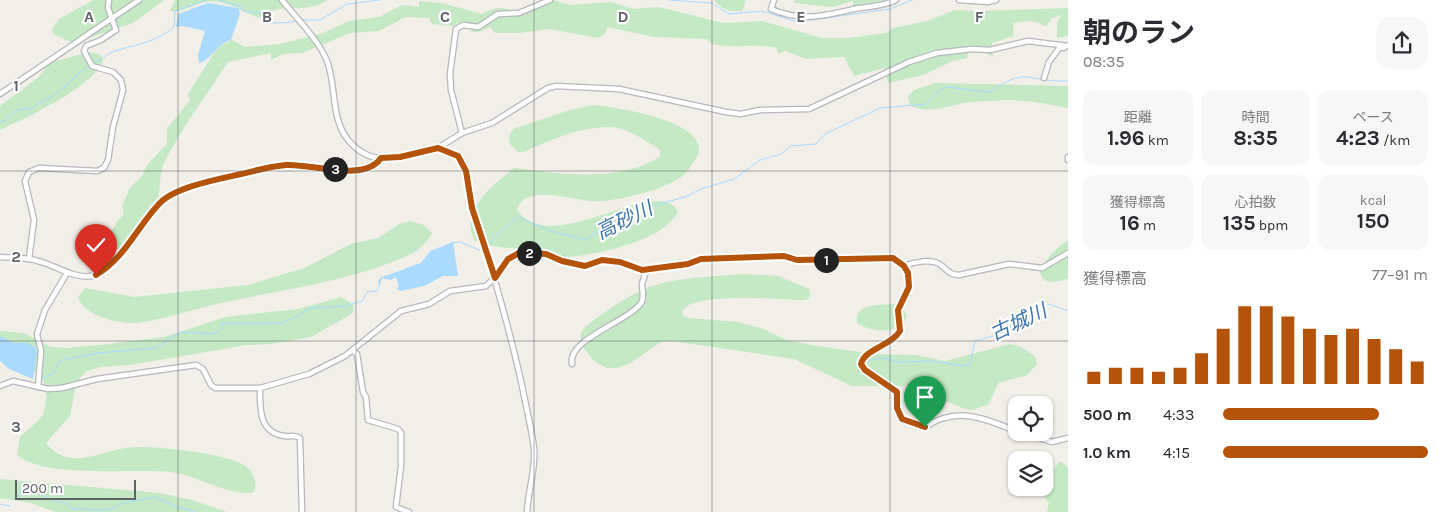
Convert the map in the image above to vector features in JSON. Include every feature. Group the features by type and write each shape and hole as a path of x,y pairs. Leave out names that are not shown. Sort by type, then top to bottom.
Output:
{"street":[{"path":"29,259 34,220 26,181 28,172 39,168 97,171 104,168 108,160 113,128 123,93 123,83 113,72 92,66 84,51 88,44 101,40 115,31 116,28 108,8 109,0"},
{"path":"0,94 139,0"},
{"path":"282,0 315,42 328,67 337,118 343,133 359,150 381,158 400,157 438,148 462,133 492,123 548,88 556,86 619,89 734,113 809,108 900,66 937,53 972,48 990,50 1028,41 1068,47"},
{"path":"462,133 451,90 450,74 456,29 463,25 478,27 498,14 519,13 550,0"},
{"path":"774,0 771,9 799,18 817,18 858,9 867,9 885,5 896,0"},
{"path":"960,0 988,2 996,0"},
{"path":"1044,78 1049,62 1056,56 1060,48 1068,47"},
{"path":"438,148 453,153 464,165 472,208 514,342 533,440 535,464 527,512"},
{"path":"0,257 29,259 67,273 90,276 100,272 137,234 158,204 198,185 284,165 353,170 378,162 381,158"},
{"path":"0,386 13,382 38,387 62,388 97,380 196,366 203,369 214,388 260,388 309,374 353,350 401,312 429,304 450,291 486,286 495,278 508,259 521,252 546,254 562,261 585,266 602,260 624,263 640,270 688,264 701,259 784,256 797,260 889,256 904,266 908,273 909,287 898,310 900,331 890,343 865,356 861,364 862,368 897,392 897,408 906,422 925,427 937,420 972,415 1008,428"},
{"path":"904,266 912,262 935,262 958,276 1009,264 1042,268 1068,253"},
{"path":"572,364 572,355 579,346 616,323 640,304 644,294 642,284 646,270"},
{"path":"38,387 41,351 38,334 42,317 67,273"},
{"path":"353,350 357,354 363,392 366,397 368,420 398,429 401,433 396,507 409,512"},
{"path":"260,388 260,417 264,424 282,436 295,435 300,438 302,512"},
{"path":"1049,441 1068,438"}],"green space":[{"path":"93,0 164,0 133,23 73,43 53,34 52,29 59,19"},
{"path":"175,0 328,0 310,7 276,10 259,18 231,5 212,1 181,10 170,11"},
{"path":"553,0 570,5 611,2 633,9 659,7 723,23 762,21 822,38 849,38 886,33 893,28 927,21 955,10 1068,8 1068,36 1057,38 1057,23 1061,15 1051,19 1046,27 1042,24 1026,21 1013,23 1014,36 992,43 993,57 970,45 967,58 953,61 923,75 888,83 885,68 854,76 844,57 806,59 785,51 778,54 777,48 769,46 718,45 706,39 654,37 608,27 605,34 598,38 550,29 519,33 495,33 491,27 479,32 471,32 472,25 457,23 454,26 432,24 429,18 406,17 379,31 350,33 302,53 283,54 271,60 271,53 228,62 186,124 164,163 161,171 158,198 152,212 118,254 116,247 105,243 124,214 122,206 130,188 142,176 147,165 167,144 167,129 190,100 188,94 218,47 232,40 245,47 280,44 323,33 349,21 379,17 402,5 419,7 419,1 442,3 482,14 502,8 520,15"},
{"path":"714,0 746,0 742,11 730,11"},
{"path":"795,0 890,0 853,6 853,1 833,7 794,3"},
{"path":"89,52 99,54 103,59 98,69 88,80 59,100 0,130 0,106 39,77 49,63"},
{"path":"935,83 1068,86 1068,108 1030,101 1006,100 971,102 932,109 917,108 910,105 908,97 914,90"},
{"path":"593,105 643,114 682,128 694,137 699,149 693,163 684,175 676,181 625,198 590,201 551,195 536,195 523,200 517,210 533,223 554,226 578,222 648,202 666,202 678,211 671,221 660,230 645,238 611,250 578,256 558,256 482,244 475,241 471,230 471,219 475,209 488,190 514,168 569,174 607,173 625,171 660,157 660,150 645,140 623,129 607,127 582,130 524,152 518,152 510,144 509,136 513,129 570,110"},
{"path":"410,221 424,225 432,233 423,245 414,252 389,263 340,278 138,323 107,319 92,313 86,309 78,297 85,288 134,297 248,285 304,268 351,244 378,238 400,224"},
{"path":"1068,240 1068,279 1055,282 1047,281 1041,276 1040,271 1052,254"},
{"path":"744,274 778,276 809,289 811,296 806,300 735,298 701,301 689,305 682,311 683,316 738,322 763,329 787,340 811,345 874,354 916,355 945,361 1010,344 1019,346 1035,356 1037,364 1027,375 998,383 989,404 973,410 965,409 910,386 852,386 794,359 672,341 661,342 629,364 617,368 607,368 594,361 580,343 581,333 584,328 613,307 645,289 676,280"},
{"path":"341,297 354,305 353,313 311,337 271,344 247,345 130,365 100,367 87,371 80,378 75,389 70,416 46,443 56,452 66,457 77,458 135,447 160,448 213,455 242,464 249,469 254,478 255,485 252,493 231,491 171,472 68,470 30,462 17,455 20,437 43,414 46,403 45,388 43,380 32,370 0,359 0,331 23,333 51,347 67,348 109,344 164,337 225,317 298,309"},
{"path":"894,304 905,311 907,316 899,327 878,330 870,329 857,323 857,316 863,308"},
{"path":"1060,461 1068,467 1068,512 1047,512 1049,503 1044,497 1053,496 1054,469"},
{"path":"0,479 160,493 192,500 227,512 56,512 31,503 0,498"}],"water":[{"path":"208,3 238,8 240,13 231,40 199,63 198,55 205,31 183,26 176,27 178,14"},
{"path":"453,242 458,276 443,276 424,286 400,291 396,288 399,287 396,277 391,280 382,278 379,287 378,281 381,277 421,263 430,251"},
{"path":"0,336 14,343 27,343 35,347 37,352 33,379 9,369 0,361"}],"waterway":[{"path":"94,64 112,52 160,37 174,27 175,11 207,0"},
{"path":"219,0 241,7 243,11 262,13 264,24 297,21"},
{"path":"301,20 320,20 347,4 380,0"},
{"path":"669,0 711,3 729,14 762,11 797,22 890,9 912,0"},
{"path":"0,122 5,121 15,111 31,108 56,94 89,65"},
{"name":"高砂川","path":"486,245 516,218 521,218 550,231 586,240 597,232 606,232 620,225 634,211 685,197 701,189 734,179 760,160 781,154 791,146 816,144 825,134 880,108 926,104 941,89 947,87 990,92 1013,79 1021,77 1068,81"},
{"name":"高砂川","path":"452,243 460,242 479,250 483,247"},
{"path":"41,378 53,374 59,362 63,360 97,353 155,348 181,332 214,334 221,329 222,323 281,323 296,317 310,308 346,306 362,301 367,292 377,291 379,287"},
{"name":"古城川","path":"866,361 882,358 899,362 932,361 966,366 970,364 975,341 1007,332 1011,325 1027,320 1049,304 1068,311"},
{"path":"19,500 21,488 37,492 56,502 63,502 74,509 109,510 123,503 155,497 175,506 196,512"},
{"path":"0,504 10,506"}],"route":[{"path":"96,275 115,260 148,220 158,204 198,185 291,164 344,170 362,169 378,162 381,158 400,157 438,148 453,153 462,160 466,171 472,208 495,278 511,256 521,252 546,254 562,261 585,266 602,260 620,262 642,270 688,264 701,259 784,256 797,260 834,260 851,257 877,258 889,256 893,258 904,266 908,273 908,291 897,314 901,326 900,331 890,343 865,356 861,364 862,368 897,392 897,408 902,419 911,424 925,427"}]}
